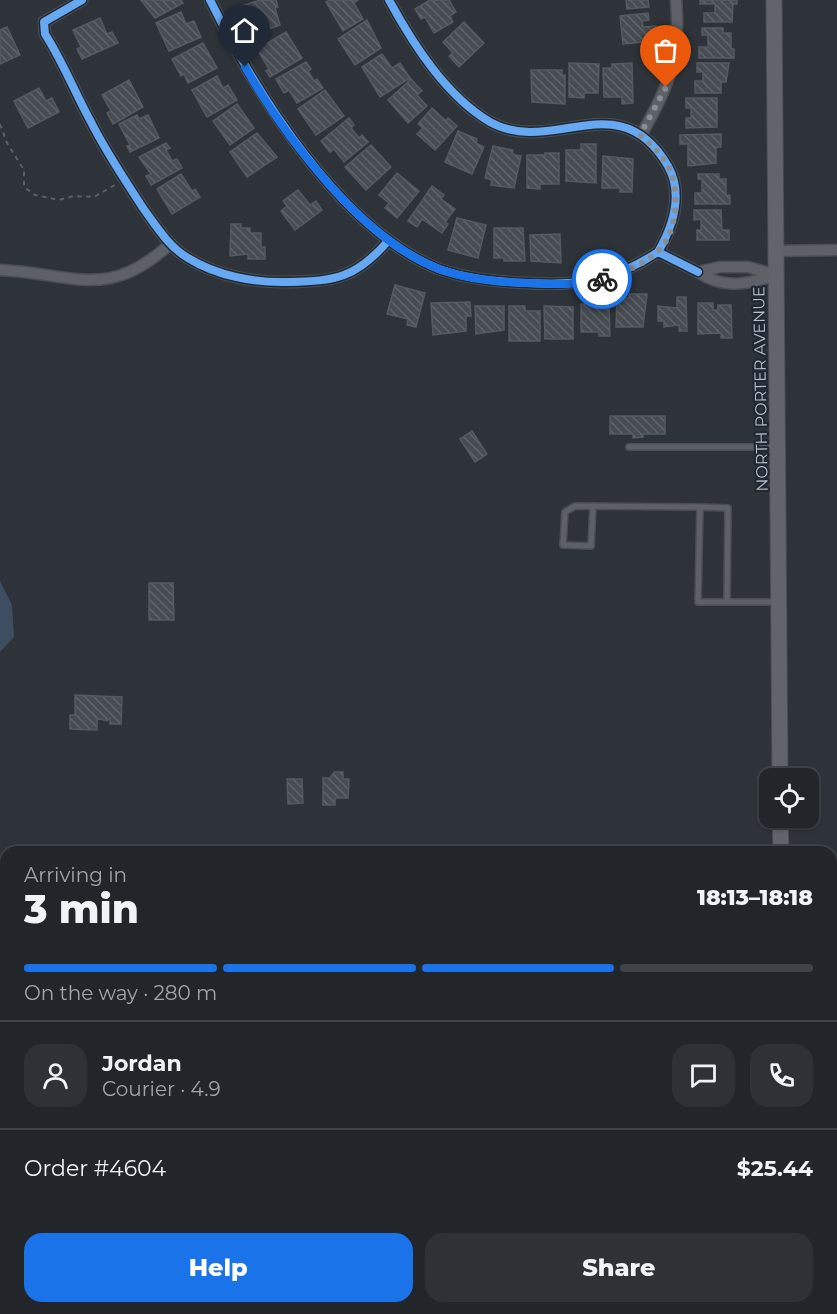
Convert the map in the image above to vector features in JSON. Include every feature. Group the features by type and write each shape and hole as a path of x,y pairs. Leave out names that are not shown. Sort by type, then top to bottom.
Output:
{"street":[{"path":"210,0 255,84 289,136 340,195 388,241 439,268 471,278 551,284 590,282 619,274 658,252 672,229 675,190 670,171 661,155 640,135 615,124 596,123 539,133 520,132 492,123 470,108 439,75 410,36 389,0"},
{"path":"640,135 661,100 672,73 679,33 676,0"},
{"name":"NORTH PORTER AVENUE","path":"774,0 780,768"},
{"path":"78,2 44,22 45,34 91,123 133,192 170,244 187,258 220,273 285,283 316,282 348,275 370,262 388,241"},
{"path":"0,270 80,281 110,280 135,271 170,244"},
{"path":"775,251 837,250"},
{"path":"658,252 698,272 711,282 749,284 776,275"},
{"path":"698,272 720,267 748,267 776,275"},
{"path":"780,828 781,846"}],"lane":[{"path":"629,447 779,447"},
{"path":"593,506 591,546 563,545 565,512 575,506 593,506 700,507 728,508 727,602"},
{"path":"700,507 698,602 780,602"}],"path":[{"path":"0,124 7,143 24,170 24,187 35,195 59,200 74,196 89,198 115,185"}],"water":[{"path":"0,581 12,605 14,637 0,652"}],"building":[{"path":"141,0 181,0 183,3 155,18"},
{"path":"260,0 276,0 278,7 275,8 280,25 266,30 267,35 255,39 247,18 239,20 235,8"},
{"path":"329,0 358,0 354,3 363,19 343,31 326,2"},
{"path":"430,0 449,0 456,12 450,16 453,22 434,33 425,17 421,19 415,9"},
{"path":"626,0 648,0 649,7 627,9"},
{"path":"700,0 737,0 737,4 733,4 732,22 704,22 704,13 715,13 715,4 700,4"},
{"path":"181,12 186,24 194,21 201,37 169,51 156,23"},
{"path":"648,13 649,20 642,21 643,27 656,26 656,41 623,44 620,16"},
{"path":"100,18 107,34 112,32 118,43 82,59 77,49 81,47 73,30"},
{"path":"367,20 381,48 355,65 338,39"},
{"path":"464,22 484,43 459,67 449,56 453,53 443,42"},
{"path":"7,27 20,55 0,64 0,30"},
{"path":"702,28 723,28 723,33 731,33 731,49 734,49 734,58 699,58 699,47 708,47 708,35 702,35"},
{"path":"286,32 302,58 270,77 266,71 269,69 257,49"},
{"path":"203,43 217,68 188,83 184,74 181,76 172,59"},
{"path":"382,54 392,68 400,63 410,78 380,97 362,67"},
{"path":"306,62 311,69 308,71 314,81 317,79 323,88 297,103 289,90 284,93 276,79"},
{"path":"569,63 599,64 598,93 584,93 584,98 569,97"},
{"path":"632,63 633,103 622,104 622,97 604,97 603,68 612,68 612,64"},
{"path":"697,63 729,63 726,82 721,82 721,93 695,93 695,81 703,81 703,72 697,72"},
{"path":"531,70 562,70 562,76 565,75 565,104 532,102"},
{"path":"217,76 223,88 228,85 237,100 207,117 192,90"},
{"path":"411,79 422,91 417,95 427,106 408,123 388,100"},
{"path":"129,80 143,107 113,124 107,113 111,111 102,95"},
{"path":"39,88 46,101 52,98 59,112 28,128 14,101"},
{"path":"325,90 344,116 316,135 298,109"},
{"path":"686,98 717,98 717,127 686,128 686,118 691,118 691,108 686,108"},
{"path":"237,104 254,128 230,145 213,121"},
{"path":"432,108 446,121 448,118 457,126 435,150 417,134 423,128 418,124"},
{"path":"137,115 139,119 148,115 159,138 130,152 127,146 130,145 119,124"},
{"path":"349,118 354,125 351,128 359,138 362,135 368,142 344,162 334,149 330,152 321,141"},
{"path":"458,131 477,139 476,143 484,147 472,174 445,162"},
{"path":"257,133 277,157 247,177 230,152"},
{"path":"721,134 721,147 716,147 716,163 688,166 688,144 680,144 680,135"},
{"path":"166,143 170,148 166,150 172,161 177,159 182,168 151,185 146,176 151,174 139,157"},
{"path":"581,144 596,144 596,183 566,181 566,150 581,150"},
{"path":"371,145 391,167 366,190 345,167"},
{"path":"493,146 513,150 512,154 521,156 514,188 491,185 492,180 485,178"},
{"path":"545,153 559,153 559,184 540,184 540,189 527,188 527,155 545,155"},
{"path":"603,156 633,159 632,192 620,192 620,188 602,188"},
{"path":"397,173 419,191 397,218 385,208 389,203 379,195"},
{"path":"181,174 192,191 195,189 200,197 172,214 157,189"},
{"path":"698,174 719,174 719,179 726,179 726,195 730,195 730,204 695,204 695,193 702,193 702,179 698,179"},
{"path":"432,186 444,195 441,199 455,209 445,222 448,224 442,233 422,219 417,227 408,221"},
{"path":"298,190 310,205 316,201 322,210 295,230 281,211 287,206 283,201"},
{"path":"694,210 721,210 722,230 729,230 729,240 697,240 697,230 701,230 701,219 694,220"},
{"path":"457,218 486,225 478,258 448,250"},
{"path":"231,224 241,224 241,228 250,228 250,233 261,233 261,247 265,247 265,259 248,259 248,254 230,256"},
{"path":"494,228 523,228 525,261 504,261 504,258 494,258"},
{"path":"560,234 561,263 531,261 530,235"},
{"path":"395,285 425,293 416,327 407,325 408,319 387,314"},
{"path":"629,294 647,294 643,327 616,327 617,298 629,298"},
{"path":"677,297 686,297 687,331 679,331 679,325 664,327 664,321 658,321 658,306 677,308"},
{"path":"598,301 609,301 610,336 599,336 599,332 581,332 581,304 598,304"},
{"path":"470,302 471,316 466,316 466,331 433,335 431,303"},
{"path":"698,303 713,303 713,310 718,310 718,305 731,305 732,338 721,338 721,333 698,334"},
{"path":"475,306 504,306 504,330 476,334"},
{"path":"509,306 525,306 525,311 540,311 540,341 509,341"},
{"path":"544,306 573,307 573,339 545,339"},
{"path":"610,416 665,416 665,434 643,434 643,437 633,438 633,434 610,434"},
{"path":"472,431 487,454 475,462 460,439"},
{"path":"149,583 173,583 174,620 149,620"},
{"path":"75,695 122,697 121,724 110,724 110,718 107,721 97,718 97,730 70,729 70,715 75,715"},
{"path":"334,772 343,772 343,779 349,779 348,798 335,798 335,805 323,805 323,778 330,778"},
{"path":"287,779 302,779 303,803 288,804"}],"cycle path":[{"path":"82,0 44,22 45,34 116,166 158,229 181,253 199,264 237,277 275,282 305,281 332,278 355,270 366,263 388,241"},
{"path":"210,0 251,75 304,154 335,191 368,223 403,250 439,269 472,278 547,284 596,280 626,270 658,252"},
{"path":"389,0 420,51 445,84 474,111 490,122 514,130 538,132 607,124 628,129 649,141 668,166 673,177 676,199 672,221 658,252 698,272"}],"way so far":[{"path":"602,279 638,265 658,252 672,229 675,190 670,171 661,155 640,135 666,87"}],"route":[{"path":"245,67 289,136 340,195 388,241 439,268 471,278 551,284 590,282 602,279"}]}
